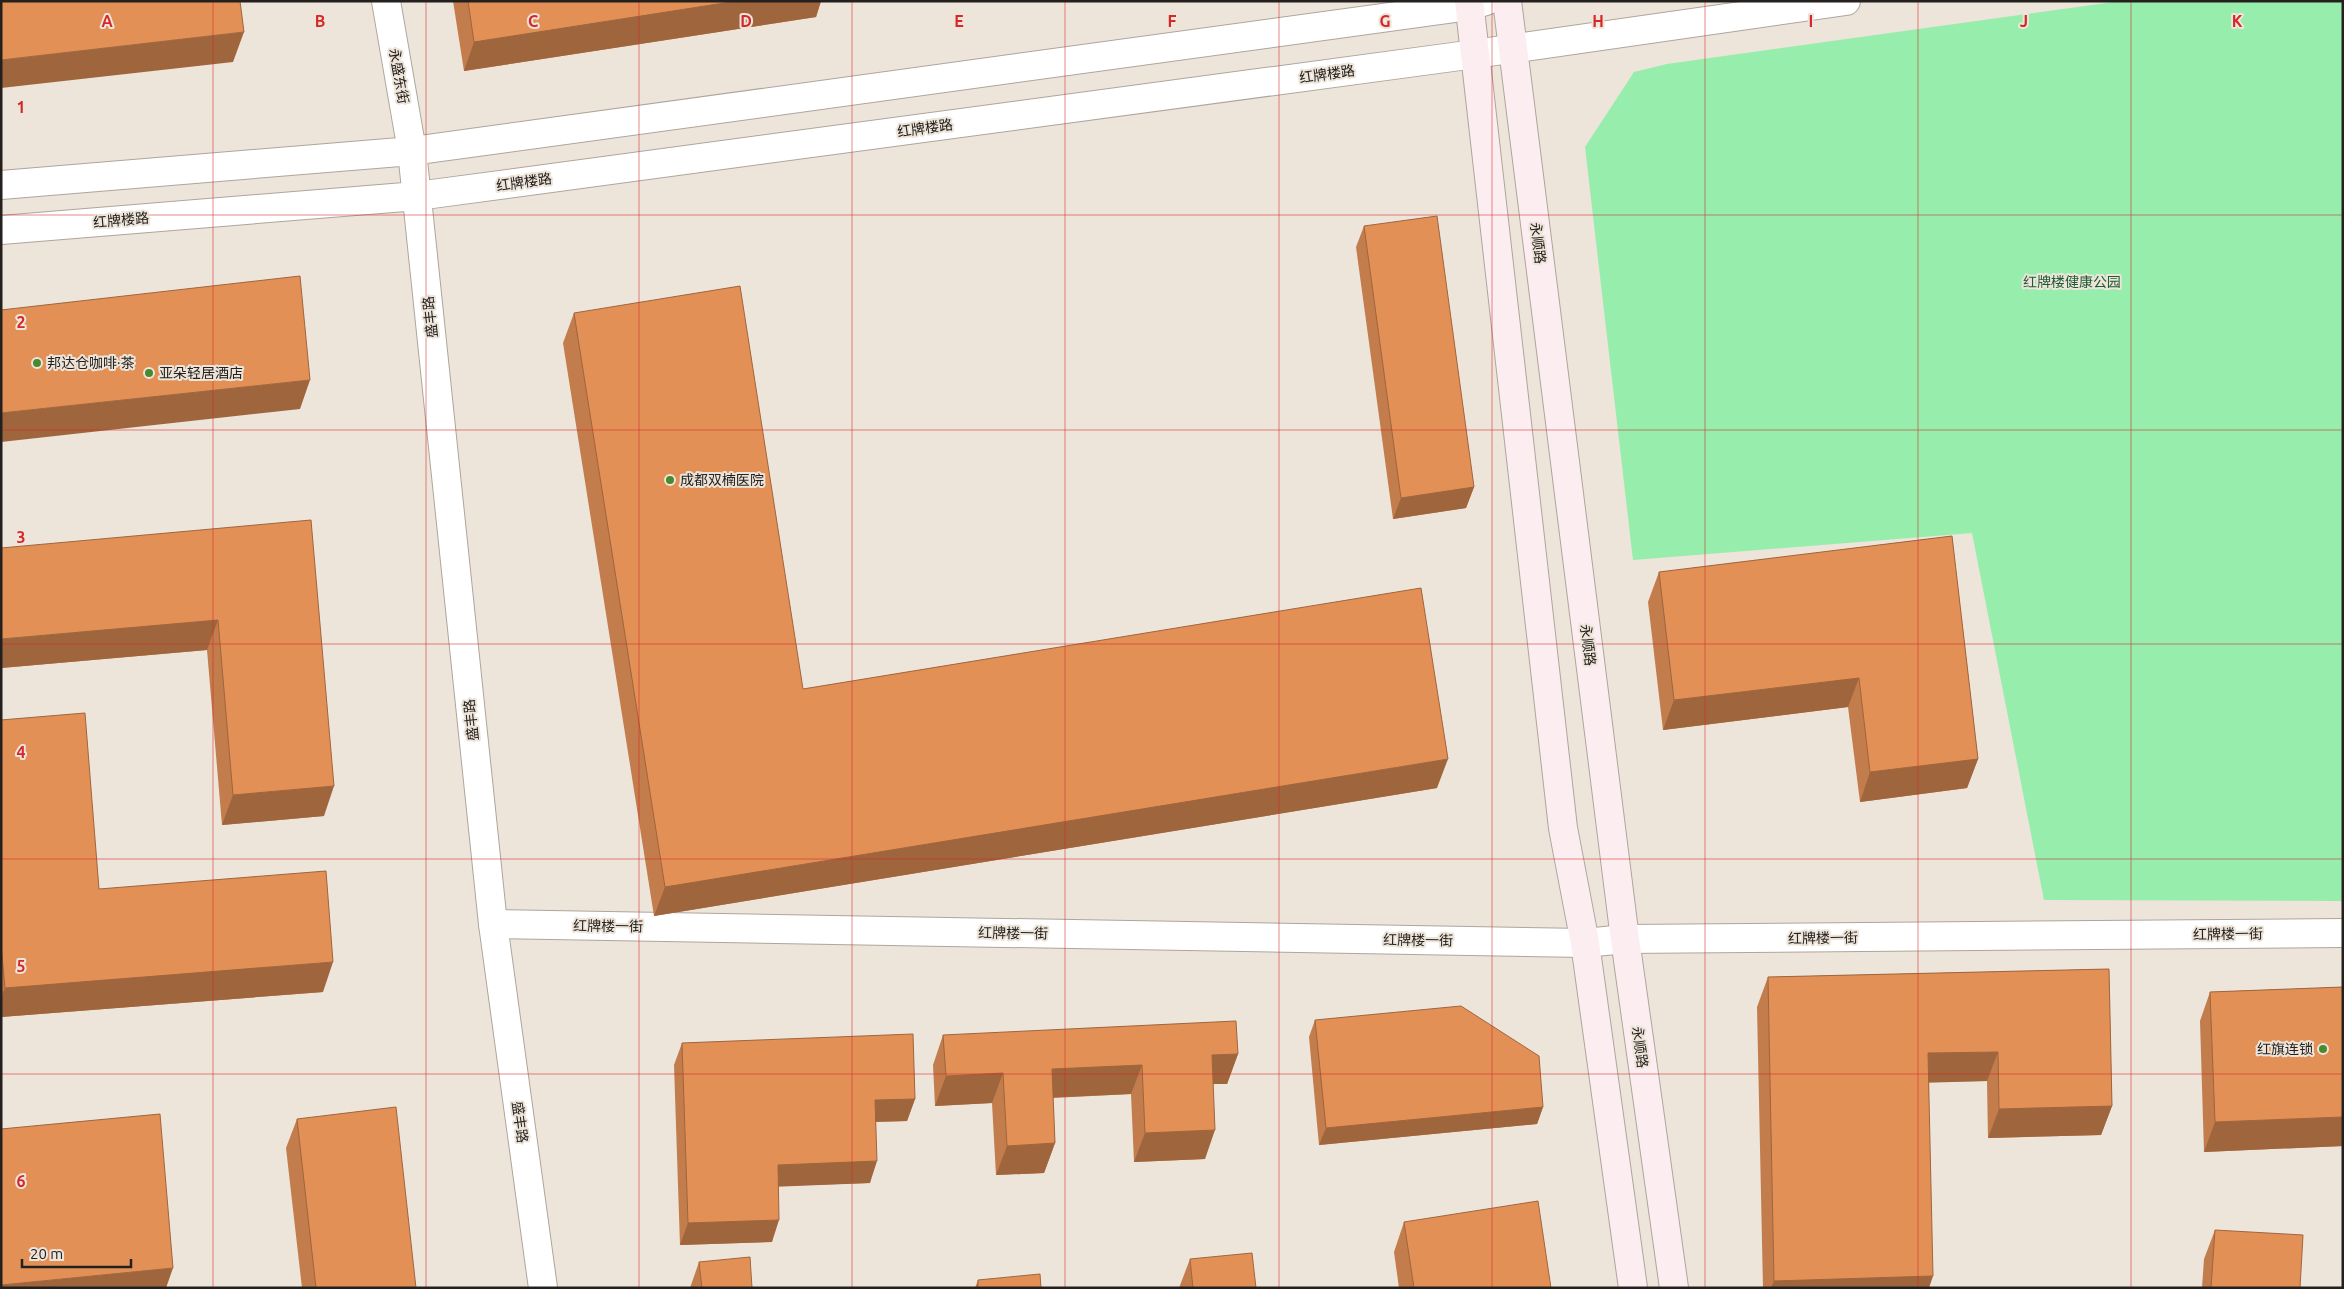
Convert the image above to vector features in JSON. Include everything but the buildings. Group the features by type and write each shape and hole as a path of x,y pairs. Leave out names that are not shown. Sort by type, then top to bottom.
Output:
{"main road":[{"name":"永顺路","path":"1507,1 1624,939 1674,1288"},
{"path":"1475,3 1475,54 1563,828 1585,943 1633,1288"}],"street":[{"name":"永盛东街","path":"386,1 412,151"},
{"name":"红牌楼路","path":"1,230 417,196 1475,54 1846,1"},
{"path":"1,186 412,151 1475,3"},
{"name":"盛丰路","path":"412,151 493,924 543,1288"},
{"name":"红牌楼一街","path":"493,924 1585,943 1624,939 2343,933"}],"green space":[{"name":"红牌楼健康公园","path":"2121,1 2343,1 2343,901 2044,900 1972,533 1633,560 1585,147 1634,72 1667,64"}],"place":[{"name":"邦达仓咖啡·茶","path":"37,363"},
{"name":"亚朵轻居酒店","path":"149,373"},
{"name":"成都双楠医院","path":"670,480"},
{"name":"红旗连锁","path":"2323,1049"}]}
